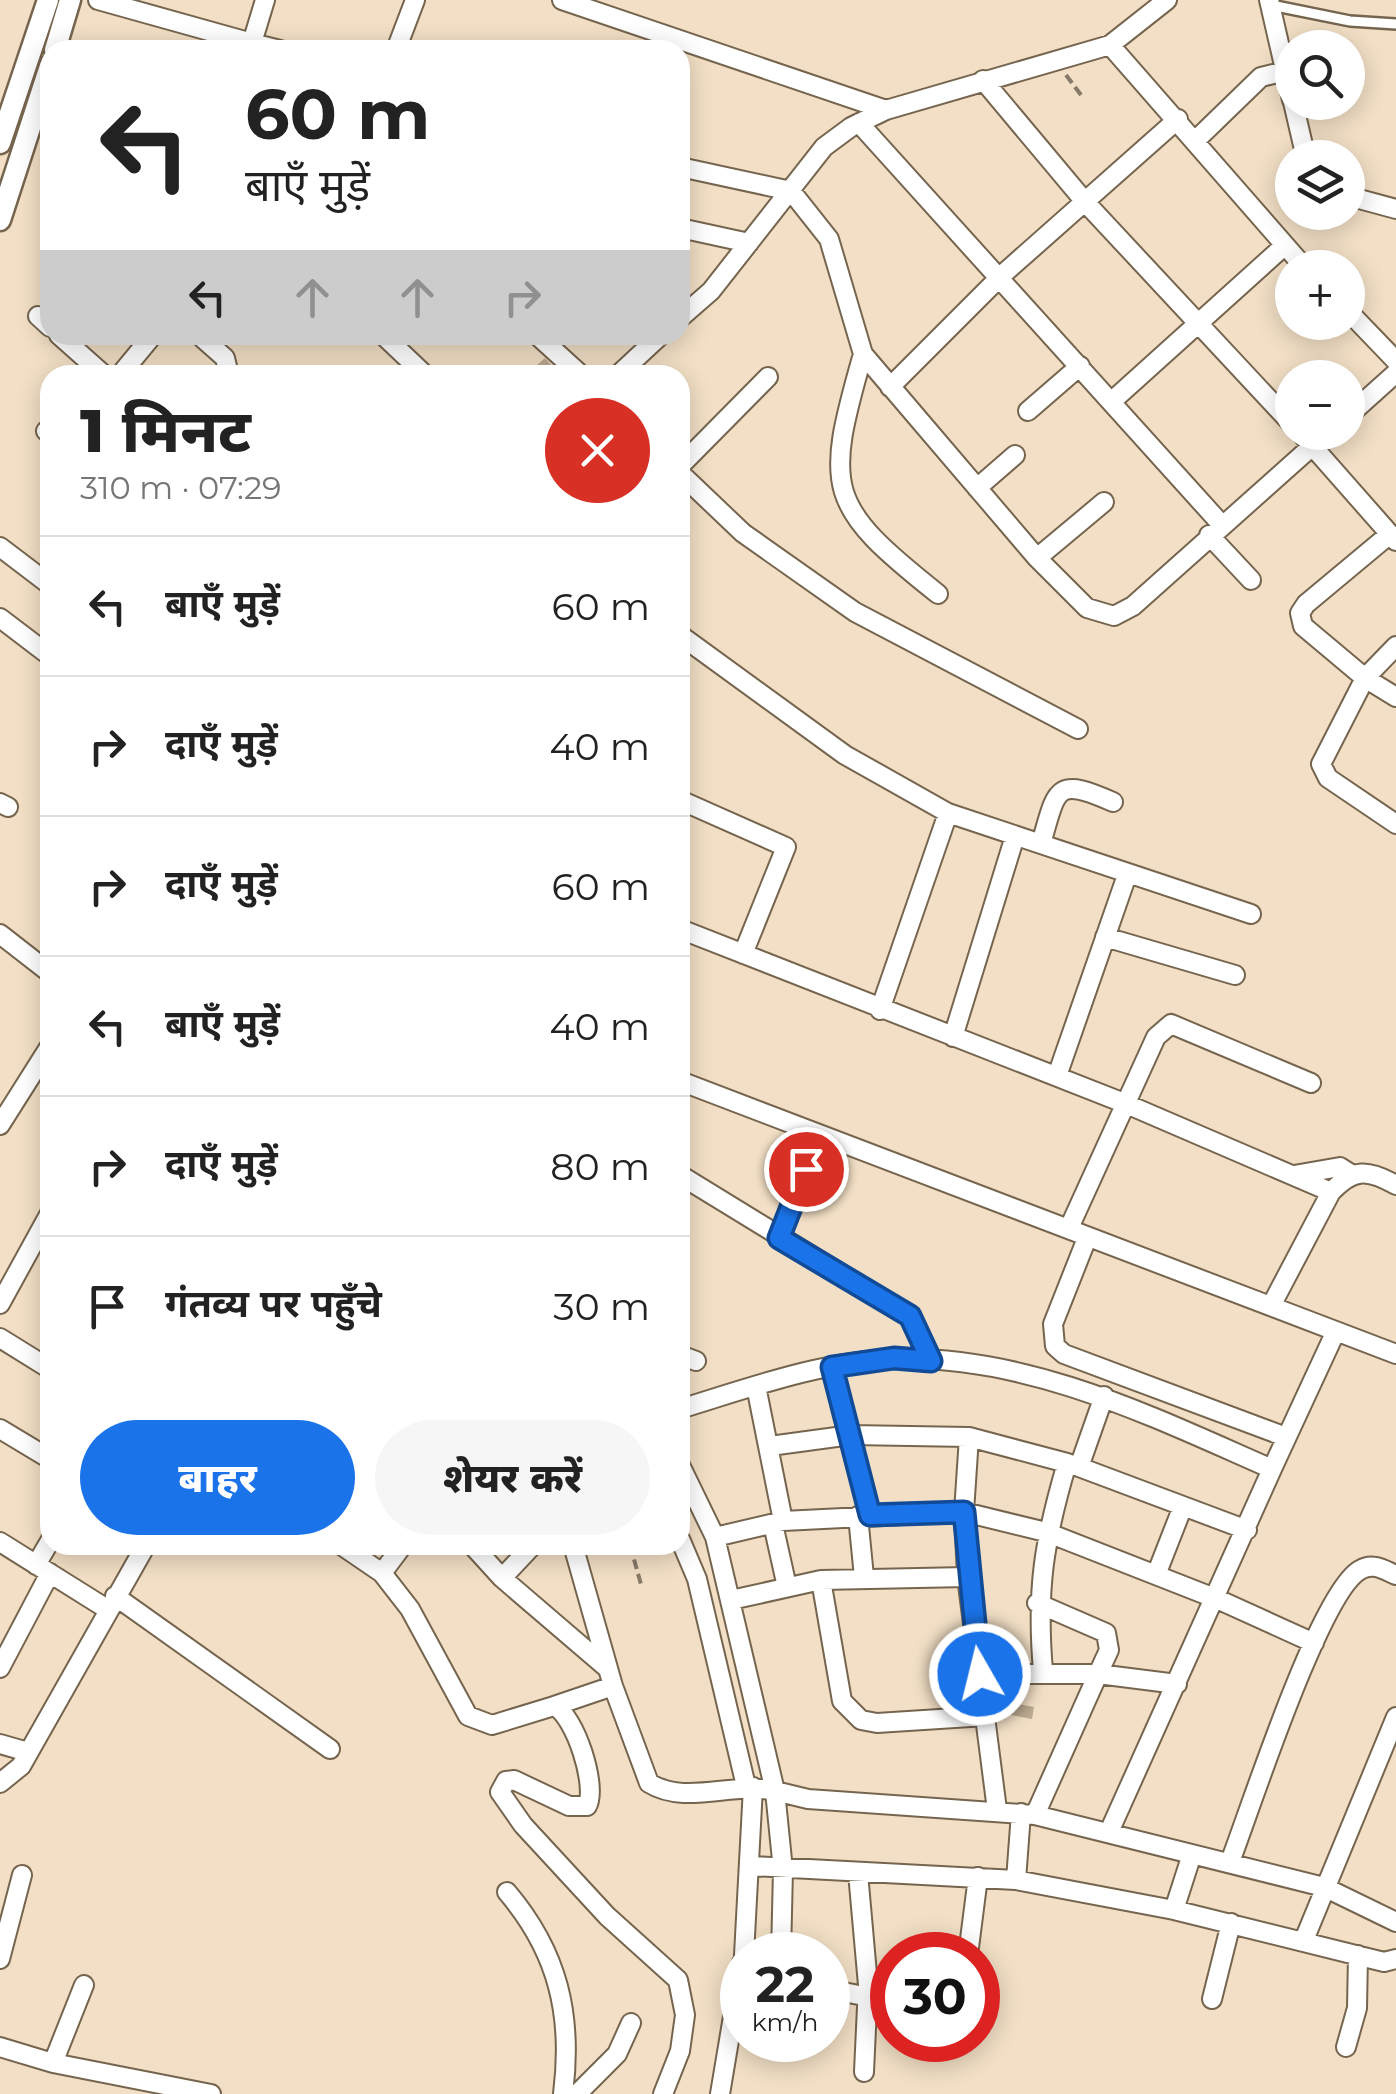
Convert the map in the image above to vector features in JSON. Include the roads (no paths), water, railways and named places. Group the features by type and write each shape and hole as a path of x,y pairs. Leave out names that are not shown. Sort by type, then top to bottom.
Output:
{"street":[{"path":"0,142 48,0"},
{"path":"58,40 70,0"},
{"path":"98,0 241,40"},
{"path":"253,40 265,0"},
{"path":"400,40 416,0"},
{"path":"562,0 607,7 886,110"},
{"path":"690,309 711,291 824,147 859,122 983,80 1058,64 1110,45 1167,0"},
{"path":"1270,2 1276,30"},
{"path":"1110,45 1197,139 1288,250"},
{"path":"1197,139 1260,77 1275,74"},
{"path":"983,80 1086,203 1275,406"},
{"path":"0,220 40,97"},
{"path":"890,387 1002,275 1178,119"},
{"path":"859,122 1002,275 1111,402 1215,529 1251,580"},
{"path":"690,170 791,190 829,239 863,354 1038,558 1087,608 1114,616 1133,606 1296,450"},
{"path":"1365,201 1396,209"},
{"path":"690,230 749,243"},
{"path":"1111,402 1284,246"},
{"path":"1365,329 1396,361"},
{"path":"70,345 93,365"},
{"path":"128,365 145,345"},
{"path":"211,345 225,358 227,365"},
{"path":"394,345 414,365"},
{"path":"549,345 570,365"},
{"path":"629,365 650,345"},
{"path":"863,354 837,453 842,492 876,545 938,594"},
{"path":"1028,411 1080,366"},
{"path":"1365,401 1396,373"},
{"path":"690,459 768,376"},
{"path":"1317,450 1393,537 1306,604 1300,614 1303,626 1366,678 1396,696"},
{"path":"977,488 1015,454"},
{"path":"690,480 743,533 855,612 1078,730"},
{"path":"1038,558 1104,502"},
{"path":"0,546 40,577"},
{"path":"0,618 40,648"},
{"path":"690,643 845,754 948,813 1251,914"},
{"path":"1396,646 1366,678 1321,764 1328,778 1396,824"},
{"path":"1040,844 1054,798 1065,787 1077,786 1113,802"},
{"path":"690,805 786,847 744,954"},
{"path":"880,1010 948,813"},
{"path":"953,1037 1016,836"},
{"path":"1057,1076 1126,875"},
{"path":"690,932 1124,1103 1331,1192"},
{"path":"0,934 40,965"},
{"path":"1105,937 1235,975"},
{"path":"1069,1228 1156,1037 1171,1024 1311,1083"},
{"path":"0,1125 40,1062"},
{"path":"690,1085 1396,1354"},
{"path":"779,1238 819,1134"},
{"path":"1292,1176 1340,1168 1351,1174 1374,1172 1396,1185"},
{"path":"1271,1306 1331,1192 1351,1174"},
{"path":"690,1182 910,1316 931,1361"},
{"path":"0,1304 40,1231"},
{"path":"1087,1238 1053,1324 1054,1346 1064,1354 1285,1440"},
{"path":"1109,1832 1335,1333"},
{"path":"0,1338 40,1364"},
{"path":"690,1406 832,1367 894,1358 931,1361 1012,1371 1104,1396 1274,1465"},
{"path":"832,1367 852,1435 864,1515 864,1577"},
{"path":"756,1386 770,1446 787,1588"},
{"path":"1043,1671 1038,1603 1046,1532 1104,1396"},
{"path":"0,1429 40,1453"},
{"path":"770,1446 852,1435 969,1436 1073,1465 1247,1530"},
{"path":"969,1436 964,1512 967,1578 997,1810"},
{"path":"690,1488 715,1537 732,1600 723,1630 736,1680 750,1786 752,1866 746,1932"},
{"path":"1156,1575 1184,1506"},
{"path":"715,1537 778,1522 964,1512 1046,1532 1217,1599 1314,1643"},
{"path":"0,1542 111,1603 330,1749"},
{"path":"0,1668 46,1555"},
{"path":"0,1783 20,1766 140,1555"},
{"path":"355,1555 382,1574 410,1610 468,1716 492,1725 554,1706 610,1677"},
{"path":"382,1574 396,1555"},
{"path":"481,1555 610,1677"},
{"path":"502,1578 524,1555"},
{"path":"576,1555 610,1677 649,1783 677,1794 750,1786 808,1799 1028,1814 1324,1887 1396,1922"},
{"path":"687,1555 723,1630 736,1680 776,1791 783,1870 782,1932"},
{"path":"1230,1862 1314,1643 1355,1573 1377,1566 1396,1575"},
{"path":"732,1600 821,1580 967,1578"},
{"path":"821,1580 842,1700 861,1720 877,1723 986,1716"},
{"path":"1016,1880 1028,1814 1109,1650 1106,1633 1038,1603"},
{"path":"980,1674 1043,1671 1176,1684"},
{"path":"554,1706 570,1718 591,1784 590,1802 568,1806 514,1780 501,1786 502,1799 607,1916 678,1980 685,2014 680,2051 663,2094"},
{"path":"1304,1940 1396,1716"},
{"path":"0,1744 28,1752"},
{"path":"1174,1910 1192,1854"},
{"path":"752,1866 1016,1880 1174,1910 1384,1962 1396,1959"},
{"path":"858,1873 868,1997 864,2072"},
{"path":"0,1959 22,1875"},
{"path":"971,1932 978,1877"},
{"path":"507,1892 536,1926 553,1967 567,2057 563,2094"},
{"path":"1212,1998 1231,1924"},
{"path":"1346,2048 1357,2008 1358,1955"},
{"path":"52,2063 84,1985"},
{"path":"850,1994 868,1997"},
{"path":"578,2094 617,2054 630,2023"},
{"path":"0,2047 52,2063 210,2094"},
{"path":"720,2094 725,2062"}],"lane":[{"path":"1270,2 1350,21 1396,24"}]}
